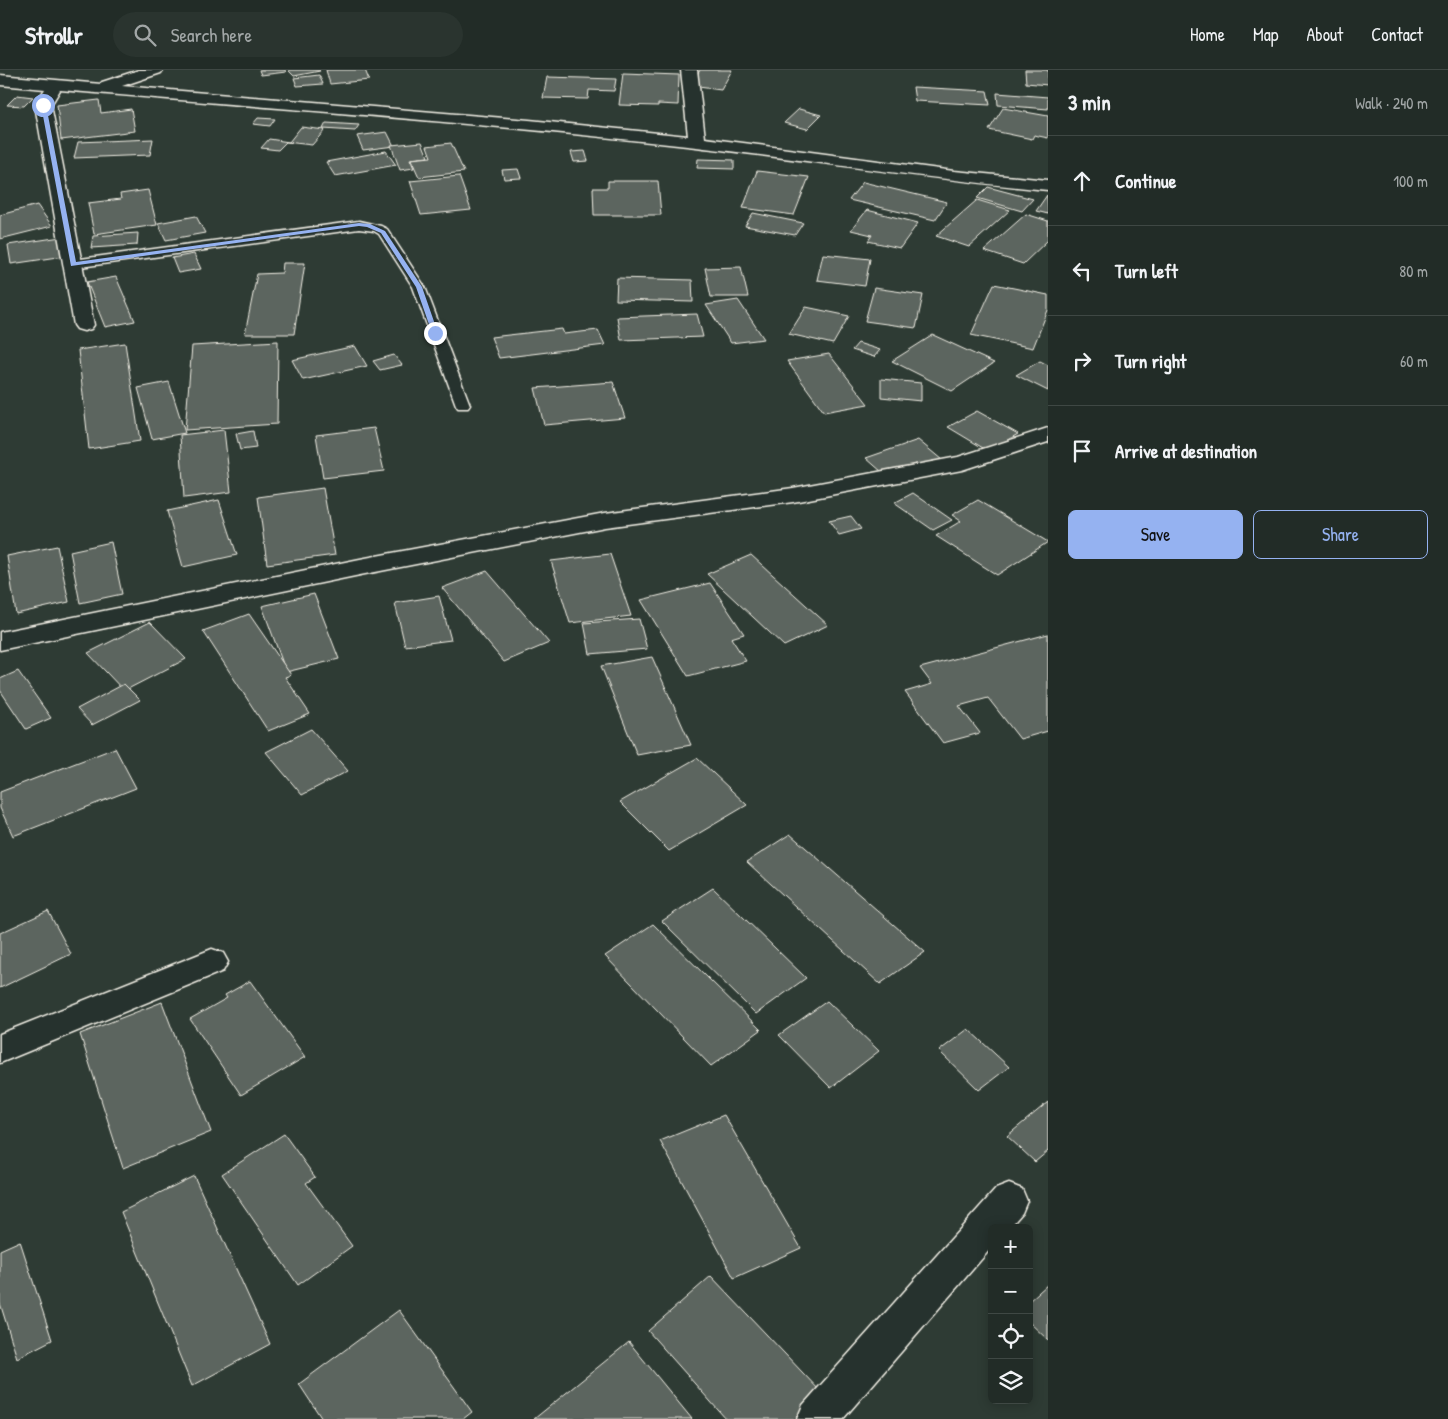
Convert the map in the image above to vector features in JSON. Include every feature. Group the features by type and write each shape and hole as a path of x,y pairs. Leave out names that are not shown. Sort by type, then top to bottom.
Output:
{"street":[{"path":"97,89 155,70"},
{"path":"689,70 697,142"},
{"path":"0,80 519,124 697,142 954,176 1048,184"},
{"path":"54,86 43,105 84,325"},
{"path":"0,642 360,567 605,520 793,495 952,465 1048,434"},
{"path":"0,1049 212,962"},
{"path":"816,1419 1009,1201"}],"lane":[{"path":"73,264 359,224 377,228 384,232 419,287 463,405"}],"building":[{"path":"259,70 285,70 286,72 261,75"},
{"path":"288,70 319,70 320,71 294,76"},
{"path":"326,70 365,70 369,80 330,84"},
{"path":"700,70 732,70 721,90 691,86"},
{"path":"1025,70 1048,70 1048,85 1026,83"},
{"path":"623,73 679,75 678,105 619,105"},
{"path":"319,75 323,84 297,86 294,78"},
{"path":"547,77 616,79 614,91 589,90 588,99 543,98"},
{"path":"913,87 987,91 990,105 915,101"},
{"path":"997,93 1048,97 1048,109 998,105"},
{"path":"17,95 33,97 24,106 7,105"},
{"path":"99,100 101,113 131,109 135,131 61,140 57,105"},
{"path":"1003,108 1048,116 1048,138 1034,135 1032,139 989,130"},
{"path":"799,109 821,115 807,129 784,123"},
{"path":"258,118 275,119 270,126 253,124"},
{"path":"326,123 359,125 355,131 323,129"},
{"path":"301,127 325,130 312,145 286,142 278,150 261,148 269,139 289,142"},
{"path":"387,132 394,146 363,150 357,136"},
{"path":"153,139 150,155 74,158 78,142"},
{"path":"422,142 428,157 410,159 414,168 400,170 391,145"},
{"path":"451,143 464,172 419,177 411,159 431,157 427,146"},
{"path":"386,151 396,165 335,176 326,162"},
{"path":"585,151 588,161 574,162 571,152"},
{"path":"698,159 734,160 734,169 697,168"},
{"path":"518,169 521,178 504,179 502,170"},
{"path":"757,171 809,177 794,215 743,208"},
{"path":"459,176 471,210 421,215 410,181"},
{"path":"608,181 658,181 661,215 594,215 593,188 608,188"},
{"path":"863,182 947,202 935,220 849,200"},
{"path":"988,187 1033,199 1022,211 977,198"},
{"path":"148,190 157,225 94,234 88,203 121,199 120,194"},
{"path":"1047,195 1048,214 1036,211"},
{"path":"977,200 1010,210 969,247 936,236"},
{"path":"37,205 52,226 0,239 0,215"},
{"path":"867,210 918,223 900,248 868,241 872,235 851,230"},
{"path":"753,213 803,223 795,235 745,226"},
{"path":"1026,214 1048,221 1048,240 1023,264 984,251"},
{"path":"196,216 205,233 166,240 158,223"},
{"path":"138,233 137,245 91,248 93,236"},
{"path":"61,237 65,256 11,264 8,245"},
{"path":"194,254 201,269 178,273 172,258"},
{"path":"823,254 870,259 865,286 817,280"},
{"path":"283,263 305,263 294,334 245,334 257,274 282,273"},
{"path":"741,267 748,297 711,297 705,268"},
{"path":"116,277 135,321 105,327 87,282"},
{"path":"617,278 692,280 693,302 616,300"},
{"path":"994,284 1048,295 1048,310 1033,348 971,335"},
{"path":"874,288 923,295 916,328 865,321"},
{"path":"738,300 764,339 731,343 706,305"},
{"path":"806,307 849,316 833,344 789,334"},
{"path":"697,314 703,337 621,340 617,317"},
{"path":"562,329 564,334 598,330 605,345 499,358 491,337"},
{"path":"933,335 994,363 952,391 892,361"},
{"path":"278,341 277,424 185,430 192,346"},
{"path":"125,343 140,441 89,449 78,350"},
{"path":"858,343 880,350 874,357 852,350"},
{"path":"355,346 367,366 303,380 292,360"},
{"path":"829,354 868,404 824,412 787,361"},
{"path":"394,355 402,365 380,370 373,361"},
{"path":"1040,361 1048,365 1048,391 1016,375"},
{"path":"881,379 921,383 921,401 881,397"},
{"path":"169,382 185,433 152,439 138,388"},
{"path":"613,382 625,418 544,425 535,388"},
{"path":"977,411 1018,434 988,451 948,427"},
{"path":"374,428 384,471 323,478 316,435"},
{"path":"224,430 231,492 184,498 180,435"},
{"path":"253,431 256,448 240,450 236,434"},
{"path":"918,440 942,460 890,479 866,458"},
{"path":"323,488 335,555 267,564 258,497"},
{"path":"913,493 952,520 933,530 894,503"},
{"path":"219,500 237,555 183,567 167,511"},
{"path":"978,500 1048,542 997,575 936,536 961,521 952,515"},
{"path":"851,516 861,529 839,535 829,521"},
{"path":"111,542 122,594 80,603 70,551"},
{"path":"57,546 69,602 16,614 7,556"},
{"path":"610,554 631,616 570,623 551,561"},
{"path":"751,555 828,625 784,646 707,574"},
{"path":"487,571 549,643 504,662 442,588"},
{"path":"710,583 744,634 731,638 746,661 688,676 641,600"},
{"path":"314,594 339,659 286,672 262,606"},
{"path":"439,596 451,640 405,646 395,603"},
{"path":"249,614 291,675 285,677 310,714 268,731 203,631"},
{"path":"639,619 647,649 590,654 584,623"},
{"path":"150,622 186,659 124,691 88,653"},
{"path":"1048,634 1048,731 1020,739 988,698 959,706 980,733 943,743 905,692 932,684 920,668"},
{"path":"652,657 691,745 637,755 601,666"},
{"path":"18,671 51,718 26,729 0,690 0,679"},
{"path":"124,684 140,700 92,725 77,709"},
{"path":"311,729 348,771 302,795 266,752"},
{"path":"115,748 136,788 13,836 0,808 0,792"},
{"path":"697,758 747,805 669,851 620,802"},
{"path":"790,834 925,952 880,984 747,862"},
{"path":"713,888 806,978 756,1014 662,921"},
{"path":"48,911 71,954 0,988 0,933"},
{"path":"653,924 761,1030 711,1066 605,956"},
{"path":"250,981 305,1057 241,1095 190,1019 227,998 225,995"},
{"path":"827,1001 879,1051 831,1088 779,1035"},
{"path":"162,1002 211,1132 123,1168 80,1034"},
{"path":"968,1029 1009,1067 979,1090 939,1051"},
{"path":"1048,1102 1048,1151 1035,1162 1007,1136"},
{"path":"724,1115 801,1248 734,1278 660,1141"},
{"path":"284,1134 315,1177 306,1183 352,1246 298,1285 222,1174"},
{"path":"194,1176 270,1344 192,1386 121,1212"},
{"path":"20,1241 52,1340 17,1358 0,1303 0,1250"},
{"path":"711,1276 821,1392 794,1419 726,1419 648,1331"},
{"path":"1048,1284 1048,1340 1033,1326 1033,1297"},
{"path":"399,1310 472,1412 463,1419 322,1419 299,1384"},
{"path":"629,1342 692,1419 534,1419"}],"route":[{"path":"43,105 73,264 359,224 377,228 384,232 419,287 435,333"}]}
